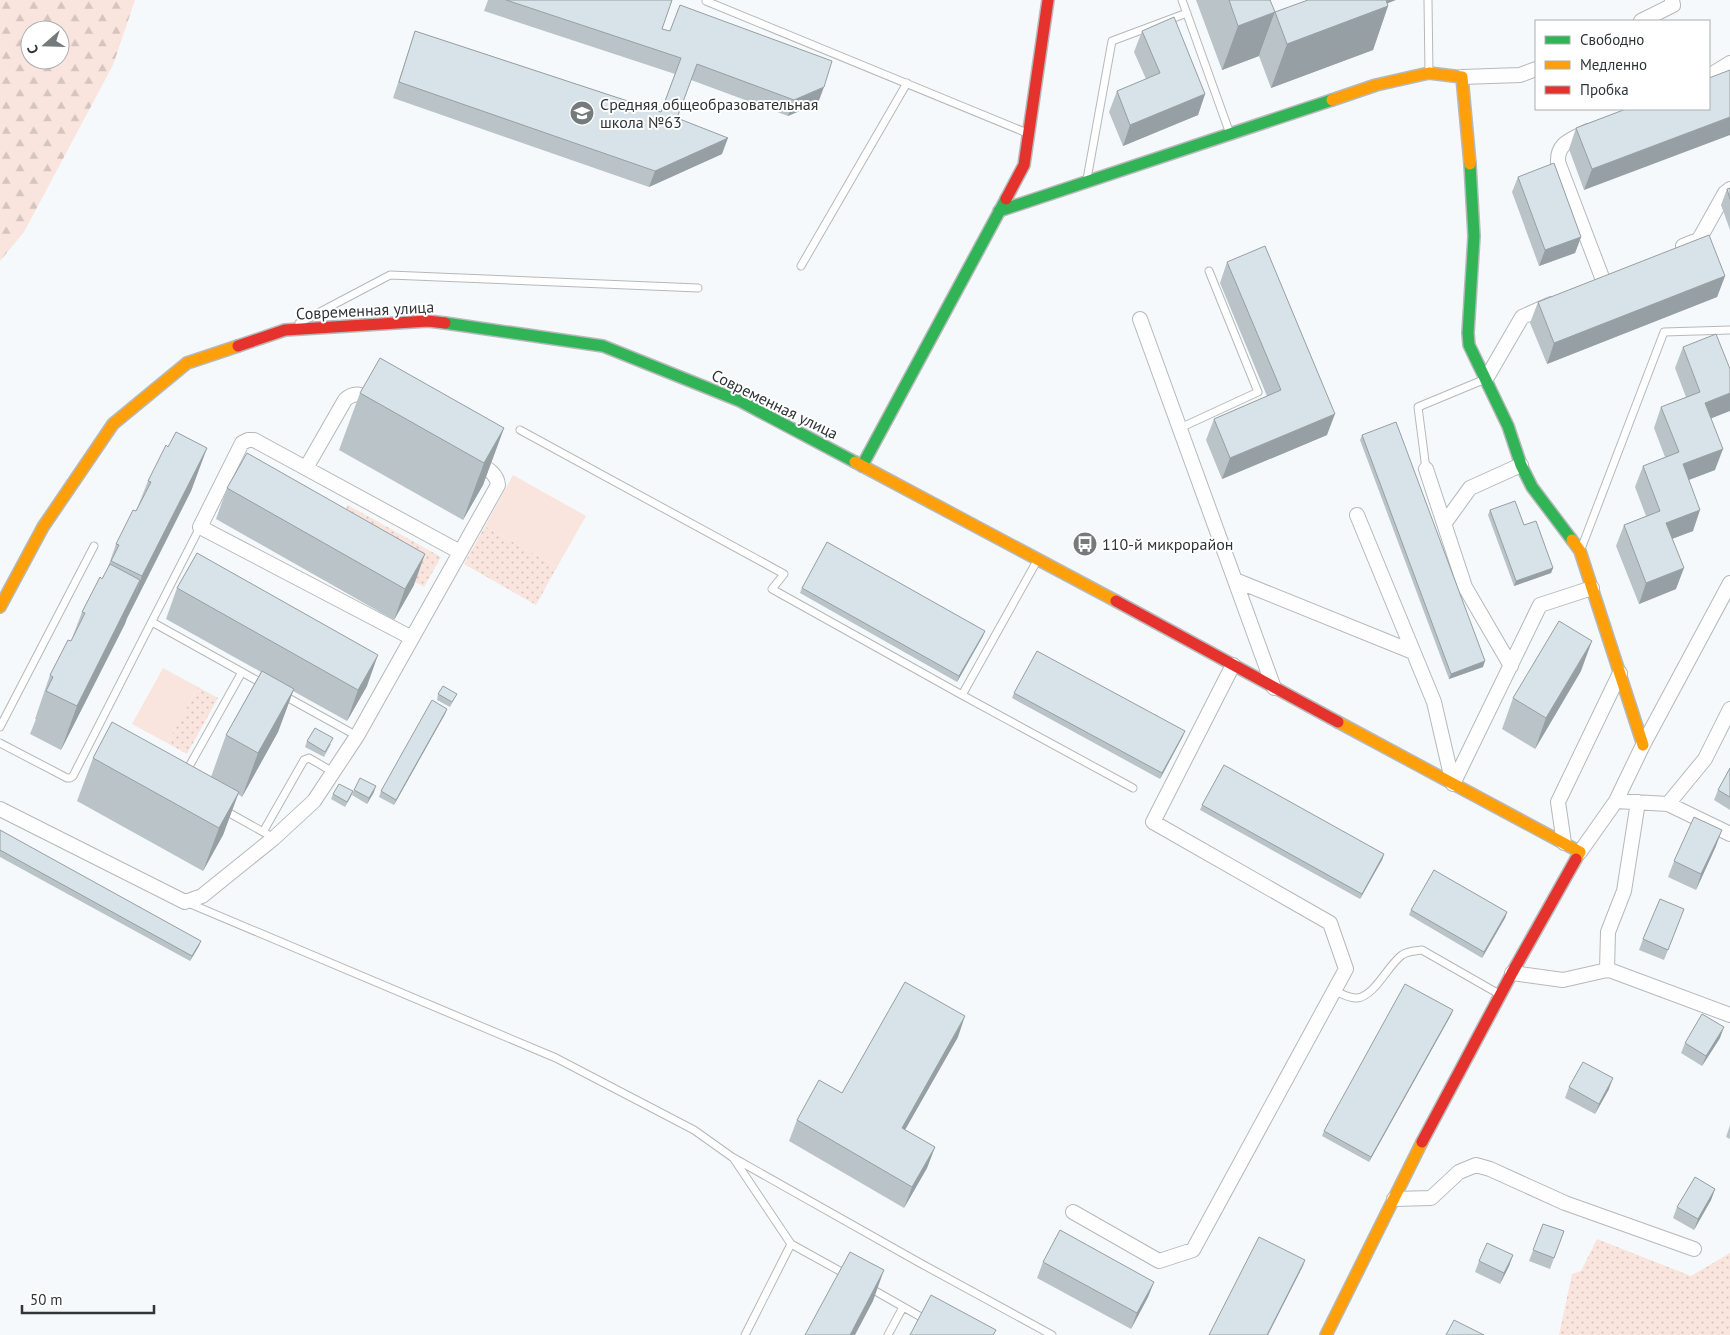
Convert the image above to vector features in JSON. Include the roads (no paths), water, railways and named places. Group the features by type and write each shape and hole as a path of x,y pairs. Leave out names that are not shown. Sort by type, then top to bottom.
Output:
{"street":[{"path":"862,466 1024,165 1027,133 1048,0"},
{"path":"1644,20 1673,4 1672,0"},
{"path":"1710,75 1730,63"},
{"path":"999,211 1376,85 1429,73 1462,76 1520,75 1535,69"},
{"path":"1462,76 1469,148 1474,236 1468,333 1469,345 1508,426 1521,465 1532,487 1580,551 1643,745"},
{"path":"1596,127 1561,146 1557,153 1558,162 1602,280"},
{"path":"1672,250 1698,240 1725,193 1730,189"},
{"path":"1486,379 1522,317 1567,296"},
{"path":"1140,319 1274,688"},
{"name":"Современная улица","path":"0,607 43,526 113,424 186,363 285,330 428,321 603,346 740,401 1038,559 1580,852"},
{"path":"306,468 351,394 358,394 383,408"},
{"path":"412,638 200,527 242,444 248,440 254,440 460,552"},
{"path":"0,809 185,902 202,896 269,835 314,801 356,736 498,485 497,478 492,472 459,452"},
{"path":"1444,524 1470,488 1521,465"},
{"path":"1426,469 1466,587 1511,666"},
{"path":"1357,516 1434,702 1453,784"},
{"path":"1235,580 1413,652"},
{"path":"1326,1335 1429,1127 1580,852 1616,801 1643,745 1730,583"},
{"path":"1453,784 1540,605 1592,588"},
{"path":"1073,1212 1159,1260 1193,1250 1346,969 1330,923 1153,822 1232,665"},
{"path":"1564,844 1558,802 1620,672"},
{"path":"1668,804 1705,758 1730,709"},
{"path":"1616,801 1668,804 1730,834"},
{"path":"1607,970 1608,932 1624,892 1638,802"},
{"path":"1512,973 1563,980 1607,970 1730,1015"},
{"path":"1394,1199 1431,1198 1459,1172 1476,1165 1490,1169 1565,1203 1694,1250"}],"lane":[{"path":"1182,0 1230,134"},
{"path":"1428,0 1429,73"},
{"path":"706,1 1027,133"},
{"path":"1086,182 1112,41 1187,13"},
{"path":"801,266 907,83"},
{"path":"1180,428 1258,392 1209,271"},
{"path":"285,330 390,275 698,288"},
{"path":"1580,551 1664,332 1730,330"},
{"path":"1426,469 1418,406 1486,379"},
{"path":"520,430 784,574 772,589 1133,788"},
{"path":"0,743 70,778 73,776 200,527"},
{"path":"0,727 94,546"},
{"path":"962,695 1038,559"},
{"path":"152,622 356,736"},
{"path":"183,776 242,672"},
{"path":"92,737 101,742"},
{"path":"221,809 269,835 304,760 309,758 333,772"},
{"path":"185,902 556,1058 694,1130 732,1157 1052,1335"},
{"path":"1334,991 1354,999 1361,997 1370,992 1402,955 1422,950 1500,995"},
{"path":"732,1157 791,1244 852,1278"},
{"path":"745,1335 791,1244"},
{"path":"860,1283 937,1326"},
{"path":"888,1335 904,1307"}],"place":[{"name":"Средняя общеобразовательная школа №63","path":"582,113"},
{"name":"110-й микрорайон","path":"1085,544"}]}
